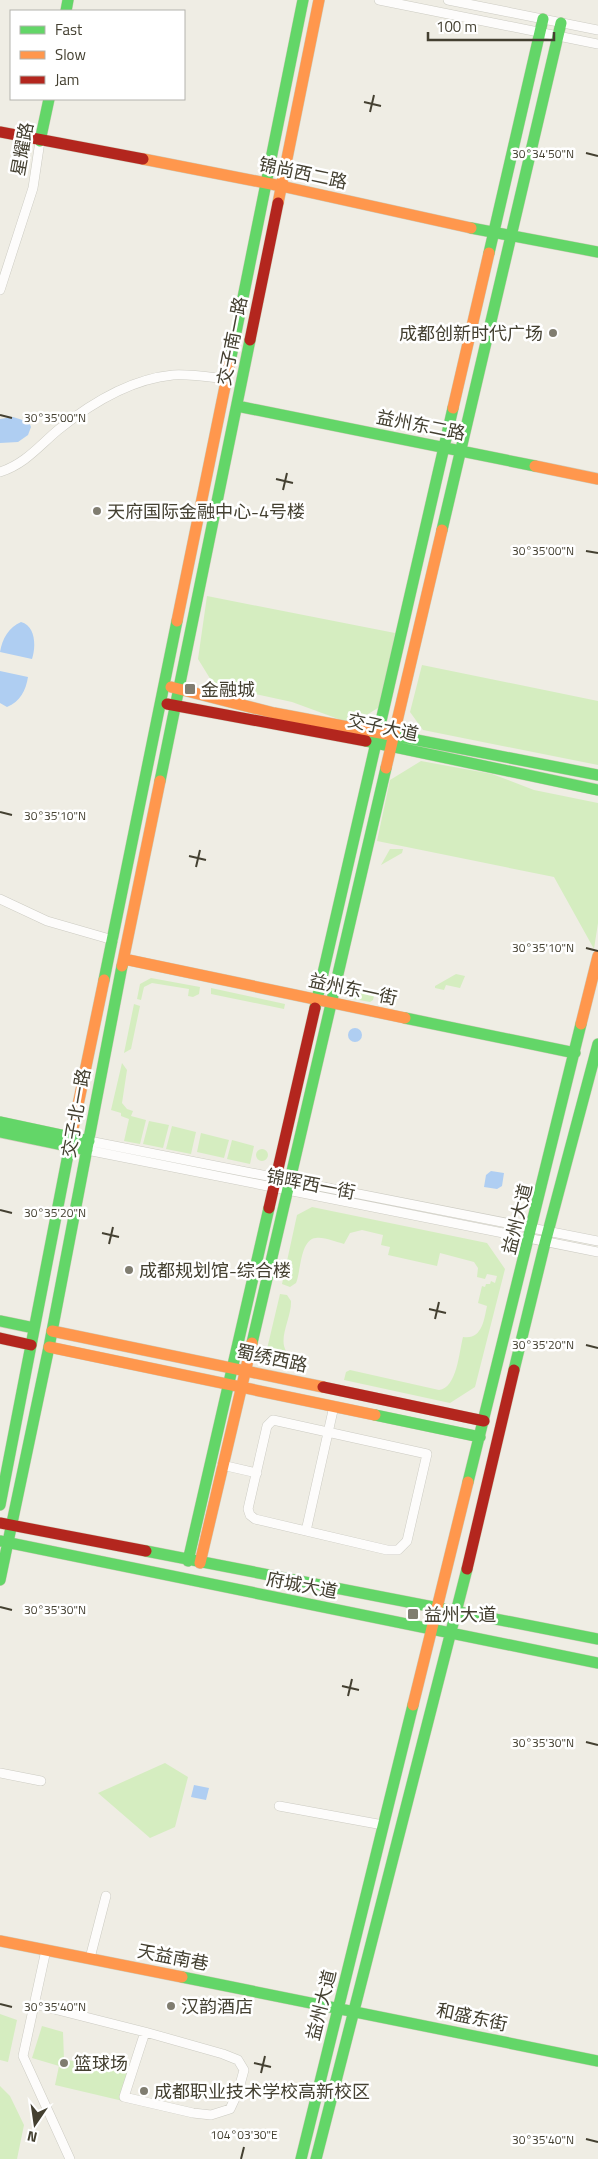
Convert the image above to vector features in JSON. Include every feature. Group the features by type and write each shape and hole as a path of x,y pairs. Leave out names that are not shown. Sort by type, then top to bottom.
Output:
{"street":[{"name":"交子南一路","path":"164,685 265,183 304,0"},
{"name":"交子南一路","path":"178,689 319,0"},
{"path":"379,0 598,44"},
{"path":"448,0 598,30"},
{"path":"200,1563 241,1386 238,1368 275,1183 543,19"},
{"path":"188,1560 229,1384 238,1368 288,1185 561,23"},
{"name":"星耀路","path":"0,290 33,188 48,100"},
{"name":"锦尚西二路","path":"0,132 281,186 494,233 598,252"},
{"path":"0,472 12,468 33,454 84,410 140,382 173,375 226,379"},
{"name":"益州东二路","path":"237,406 598,479"},
{"name":"交子大道","path":"164,685 392,742 598,790"},
{"name":"交子北一路","path":"0,1505 70,1142 164,685"},
{"name":"交子北一路","path":"0,1580 6,1525 49,1347 178,689"},
{"name":"交子大道","path":"160,702 378,738"},
{"name":"交子大道","path":"392,742 598,775"},
{"path":"0,899 47,921 113,940"},
{"name":"益州大道","path":"302,2159 598,956"},
{"name":"益州东一街","path":"124,959 575,1053"},
{"name":"益州大道","path":"316,2159 451,1634 546,1238 598,1044"},
{"path":"0,1122 88,1146"},
{"path":"0,1132 70,1142"},
{"name":"锦晖西一街","path":"88,1146 546,1238"},
{"path":"546,1238 598,1241"},
{"path":"546,1238 598,1252"},
{"path":"0,1321 34,1328"},
{"name":"蜀绣西路","path":"52,1331 238,1368 484,1421"},
{"path":"0,1338 31,1345"},
{"name":"蜀绣西路","path":"49,1347 480,1437"},
{"path":"306,1531 334,1406"},
{"path":"274,1420 427,1454 407,1541 398,1550 387,1550 254,1519 248,1509 257,1473 267,1426 274,1420"},
{"path":"222,1465 257,1473"},
{"name":"府城大道","path":"6,1525 598,1639"},
{"name":"府城大道","path":"4,1542 451,1634 598,1662"},
{"path":"0,1774 41,1781"},
{"path":"280,1806 383,1825"},
{"path":"90,1958 106,1896"},
{"name":"天益南巷","path":"0,1941 339,2007"},
{"path":"46,1950 22,2056 70,2159"},
{"path":"34,2004 145,2032 238,2060 244,2070 238,2092 230,2108 211,2115 193,2113 124,2096 145,2032"},
{"name":"和盛东街","path":"339,2007 598,2061"}],"green space":[{"path":"207,596 395,633 381,706 352,724 292,702 214,685 198,659"},
{"path":"422,665 598,701 598,765 423,730 410,712"},
{"path":"421,761 492,774 534,790 598,803 598,923 594,949 554,877 377,841 390,780"},
{"path":"390,849 403,849 402,853 381,865"},
{"path":"456,974 465,976 460,988 446,985 444,990 435,988 435,986"},
{"path":"151,978 200,987 199,994 193,997 188,996 189,989 152,983 144,987 141,1000 137,999 140,984"},
{"path":"211,988 285,1004 284,1009 211,994"},
{"path":"361,989 375,992 373,1000 370,1002 354,999"},
{"path":"134,1004 140,1006 131,1049 124,1053"},
{"path":"122,1063 127,1070 122,1103 127,1109 133,1111 131,1116 146,1120 140,1144 124,1141 129,1119 121,1116 121,1113 111,1110"},
{"path":"149,1121 169,1125 163,1148 143,1144"},
{"path":"172,1126 196,1132 191,1154 166,1149"},
{"path":"201,1133 229,1140 224,1158 197,1152"},
{"path":"232,1140 254,1146 250,1164 227,1159"},
{"path":"260,1149 264,1149 268,1155 264,1161 260,1161 256,1157 256,1153"},
{"path":"312,1207 487,1243 505,1269 475,1387 450,1403 344,1380 346,1372 350,1370 439,1390 445,1388 450,1383 456,1368 463,1337 474,1335 483,1323 487,1306 478,1303 482,1286 485,1287 491,1281 495,1283 497,1276 487,1274 485,1279 477,1277 478,1268 474,1262 440,1253 437,1266 388,1255 390,1247 381,1245 383,1235 362,1230 350,1233 344,1244 323,1238 311,1240 304,1250 296,1283 290,1287 282,1284 297,1215"},
{"path":"280,1294 287,1295 291,1301 284,1342 285,1350 299,1360 296,1371 278,1367 267,1349"},
{"path":"165,1763 188,1777 175,1827 150,1838 98,1793"},
{"path":"0,2014 17,2020 8,2062 0,2060"},
{"name":"篮球场","path":"42,2026 63,2032 64,2059 132,2074 123,2101 55,2085 59,2066 32,2058"},
{"path":"0,2086 10,2096 24,2125 17,2159 0,2159"}],"water":[{"path":"13,417 29,422 31,427 28,435 18,442 0,443 0,419"},
{"path":"21,622 30,628 34,638 32,659 0,652 7,634"},
{"path":"0,671 28,677 22,695 12,705 7,707 0,703"},
{"path":"355,1028 360,1030 362,1035 360,1040 355,1042 350,1040 348,1035 350,1030"},
{"path":"491,1171 504,1173 502,1186 497,1189 484,1187 486,1175"},
{"path":"194,1785 209,1788 206,1800 191,1797"}],"traffic: fast":[{"path":"66,10 68,0"},
{"path":"230,362 303,0"},
{"path":"489,253 543,19"},
{"path":"442,530 561,23"},
{"path":"40,141 49,100"},
{"path":"471,228 598,252"},
{"path":"160,781 250,340"},
{"path":"237,406 535,466"},
{"path":"315,1008 453,408"},
{"path":"104,980 177,621"},
{"path":"391,735 598,775"},
{"path":"366,741 598,790"},
{"path":"252,1343 386,768"},
{"path":"0,1580 49,1347 122,966"},
{"path":"405,1018 575,1053"},
{"path":"468,1482 581,1024"},
{"path":"514,1370 545,1243 598,1044"},
{"path":"0,1122 89,1141"},
{"path":"0,1505 73,1129"},
{"path":"0,1132 87,1150"},
{"path":"188,1561 269,1208"},
{"path":"0,1321 34,1328"},
{"path":"375,1415 480,1437"},
{"path":"0,1541 598,1663"},
{"path":"146,1551 598,1639"},
{"path":"316,2159 467,1569"},
{"path":"301,2159 413,1705"},
{"path":"182,1977 598,2061"}],"traffic: slow":[{"path":"278,203 319,0"},
{"path":"143,159 281,186 471,228"},
{"path":"453,408 489,253"},
{"path":"177,621 230,362"},
{"path":"535,466 598,479"},
{"path":"386,768 442,530"},
{"path":"171,687 274,713 391,735"},
{"path":"122,966 160,781"},
{"path":"581,1024 598,956"},
{"path":"124,959 405,1018"},
{"path":"73,1129 104,980"},
{"path":"52,1331 323,1387"},
{"path":"200,1563 252,1343"},
{"path":"49,1347 375,1415"},
{"path":"413,1705 468,1482"},
{"path":"0,1941 182,1977"}],"traffic: jam":[{"path":"0,132 143,159"},
{"path":"250,340 278,203"},
{"path":"167,704 366,741"},
{"path":"269,1208 315,1008"},
{"path":"0,1338 31,1345"},
{"path":"467,1569 514,1370"},
{"path":"323,1387 484,1421"},
{"path":"0,1523 146,1551"}],"place":[{"name":"成都创新时代广场","path":"553,333"},
{"name":"天府国际金融中心-4号楼","path":"97,511"},
{"name":"金融城","path":"190,689"},
{"name":"成都规划馆-综合楼","path":"129,1270"},
{"name":"益州大道","path":"413,1614"},
{"name":"汉韵酒店","path":"171,2006"},
{"name":"篮球场","path":"64,2063"},
{"name":"成都职业技术学校高新校区","path":"144,2091"}]}
